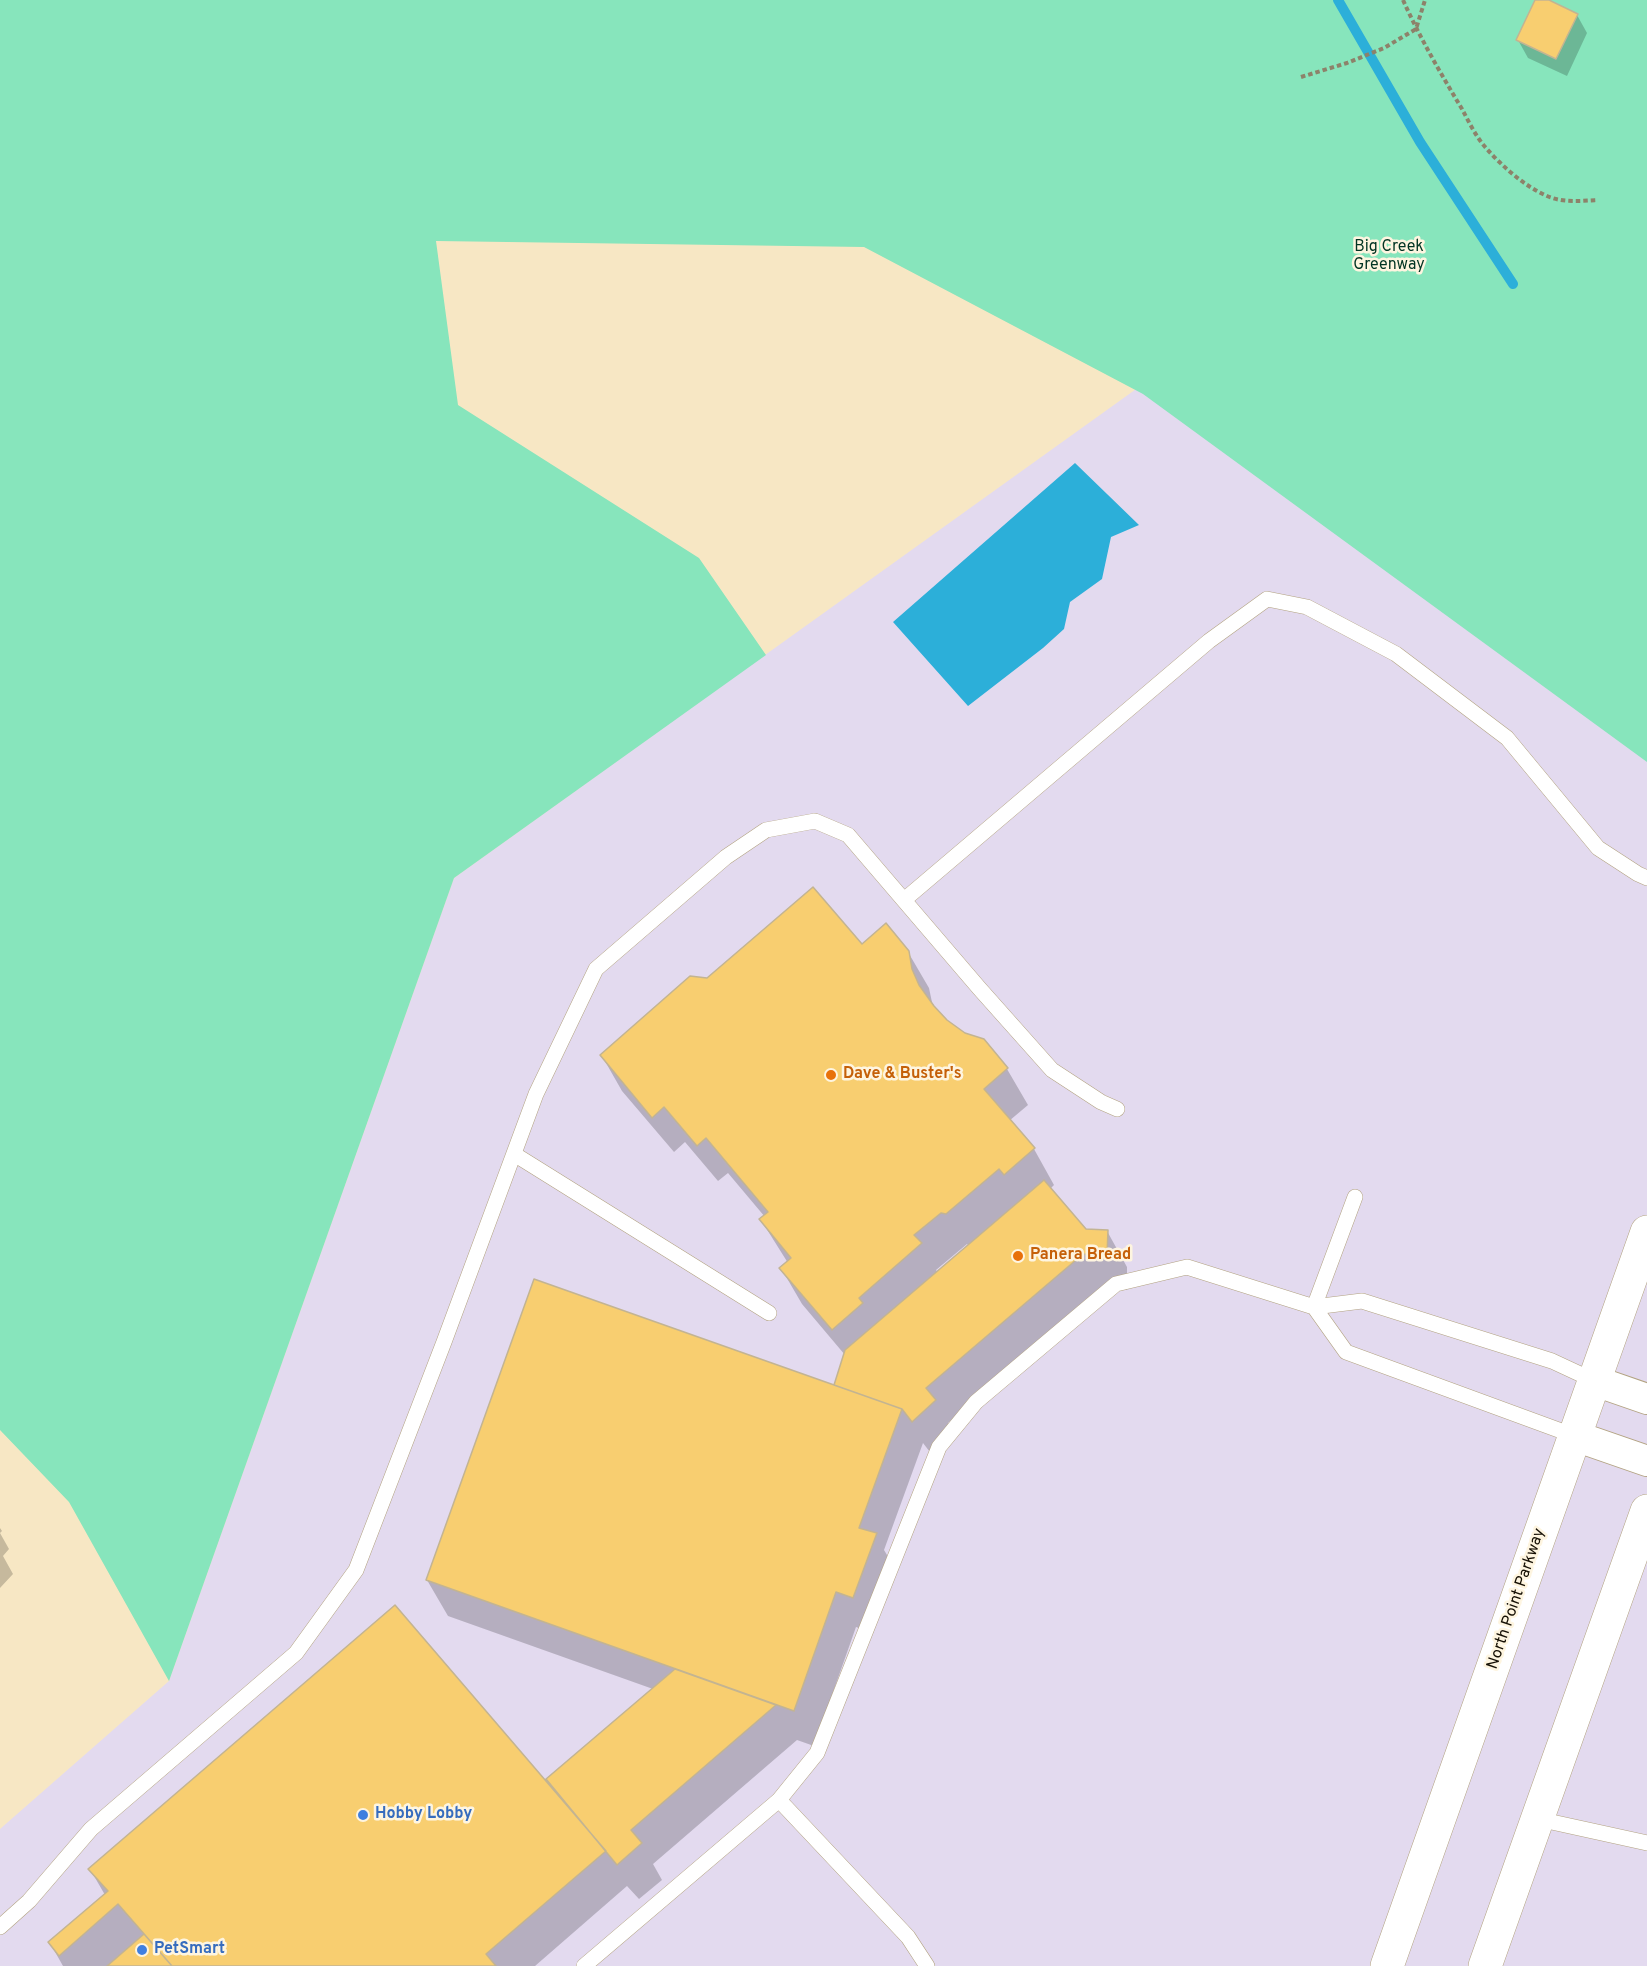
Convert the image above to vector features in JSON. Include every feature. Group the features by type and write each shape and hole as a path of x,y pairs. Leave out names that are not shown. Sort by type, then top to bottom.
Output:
{"street":[{"name":"North Point Parkway","path":"1387,1966 1647,1232"},
{"path":"1594,1381 1647,1400"},
{"path":"1575,1436 1647,1461"},
{"path":"1485,1966 1647,1511"}],"lane":[{"path":"904,900 1209,641 1267,598 1307,608 1396,654 1507,738 1598,848 1647,878"},
{"path":"0,1927 28,1901 92,1829 296,1653 356,1570 536,1094 596,969 726,857 766,830 815,821 848,835 1052,1070 1101,1102 1117,1109"},
{"path":"514,1154 769,1313"},
{"path":"1314,1307 1355,1197"},
{"path":"584,1966 779,1800 817,1753 939,1447 976,1402 1116,1284 1187,1267 1314,1307 1362,1301 1552,1361 1594,1381"},
{"path":"1314,1307 1346,1352 1575,1436"},
{"path":"779,1800 908,1936 927,1966"},
{"path":"1538,1819 1647,1844"}],"path":[{"path":"1403,0 1416,29 1484,147 1531,186 1548,196 1566,201 1597,200"},
{"path":"1301,76 1347,63 1384,48 1416,29 1425,0"}],"shaded area":[{"path":"1185,354 1647,691 1647,1966 0,1966 0,1829 169,1681 454,878"}],"green space":[{"name":"Big Creek Greenway","path":"0,0 1647,0 1647,762 1143,394 864,247 436,241 458,405 699,558 766,655 454,878 169,1681 69,1502 0,1430"}],"water":[{"path":"1075,463 1139,525 1111,537 1102,579 1070,602 1064,629 968,706 893,622"}],"building":[{"path":"1535,0 1549,0 1578,14 1556,59 1516,40"},
{"path":"813,887 862,944 886,923 909,951 912,969 919,985 934,1006 947,1020 965,1033 984,1039 1008,1068 984,1089 1035,1148 1004,1175 999,1169 946,1214 941,1213 914,1235 922,1243 859,1298 863,1303 832,1330 779,1268 791,1258 759,1219 768,1212 706,1138 697,1146 664,1107 652,1118 600,1055 690,976 707,978"},
{"path":"1044,1180 1086,1229 1108,1230 1107,1255 1083,1254 926,1388 936,1400 912,1422 902,1409 834,1385 845,1350"},
{"path":"534,1279 902,1409 859,1528 877,1533 853,1598 836,1592 794,1711 426,1580"},
{"name":"Hobby Lobby","path":"395,1605 606,1851 486,1954 496,1966 172,1966 118,1904 59,1956 48,1942 108,1891 88,1869"},
{"path":"675,1669 776,1705 631,1830 642,1843 617,1865 546,1779"},
{"name":"PetSmart","path":"144,1934 172,1966 107,1966"}],"waterway":[{"path":"1338,0 1420,142 1513,284"}],"place":[{"name":"Dave & Buster's","path":"831,1075"},
{"name":"Panera Bread","path":"1018,1256"},
{"name":"Hobby Lobby","path":"363,1815"},
{"name":"PetSmart","path":"142,1950"}]}
